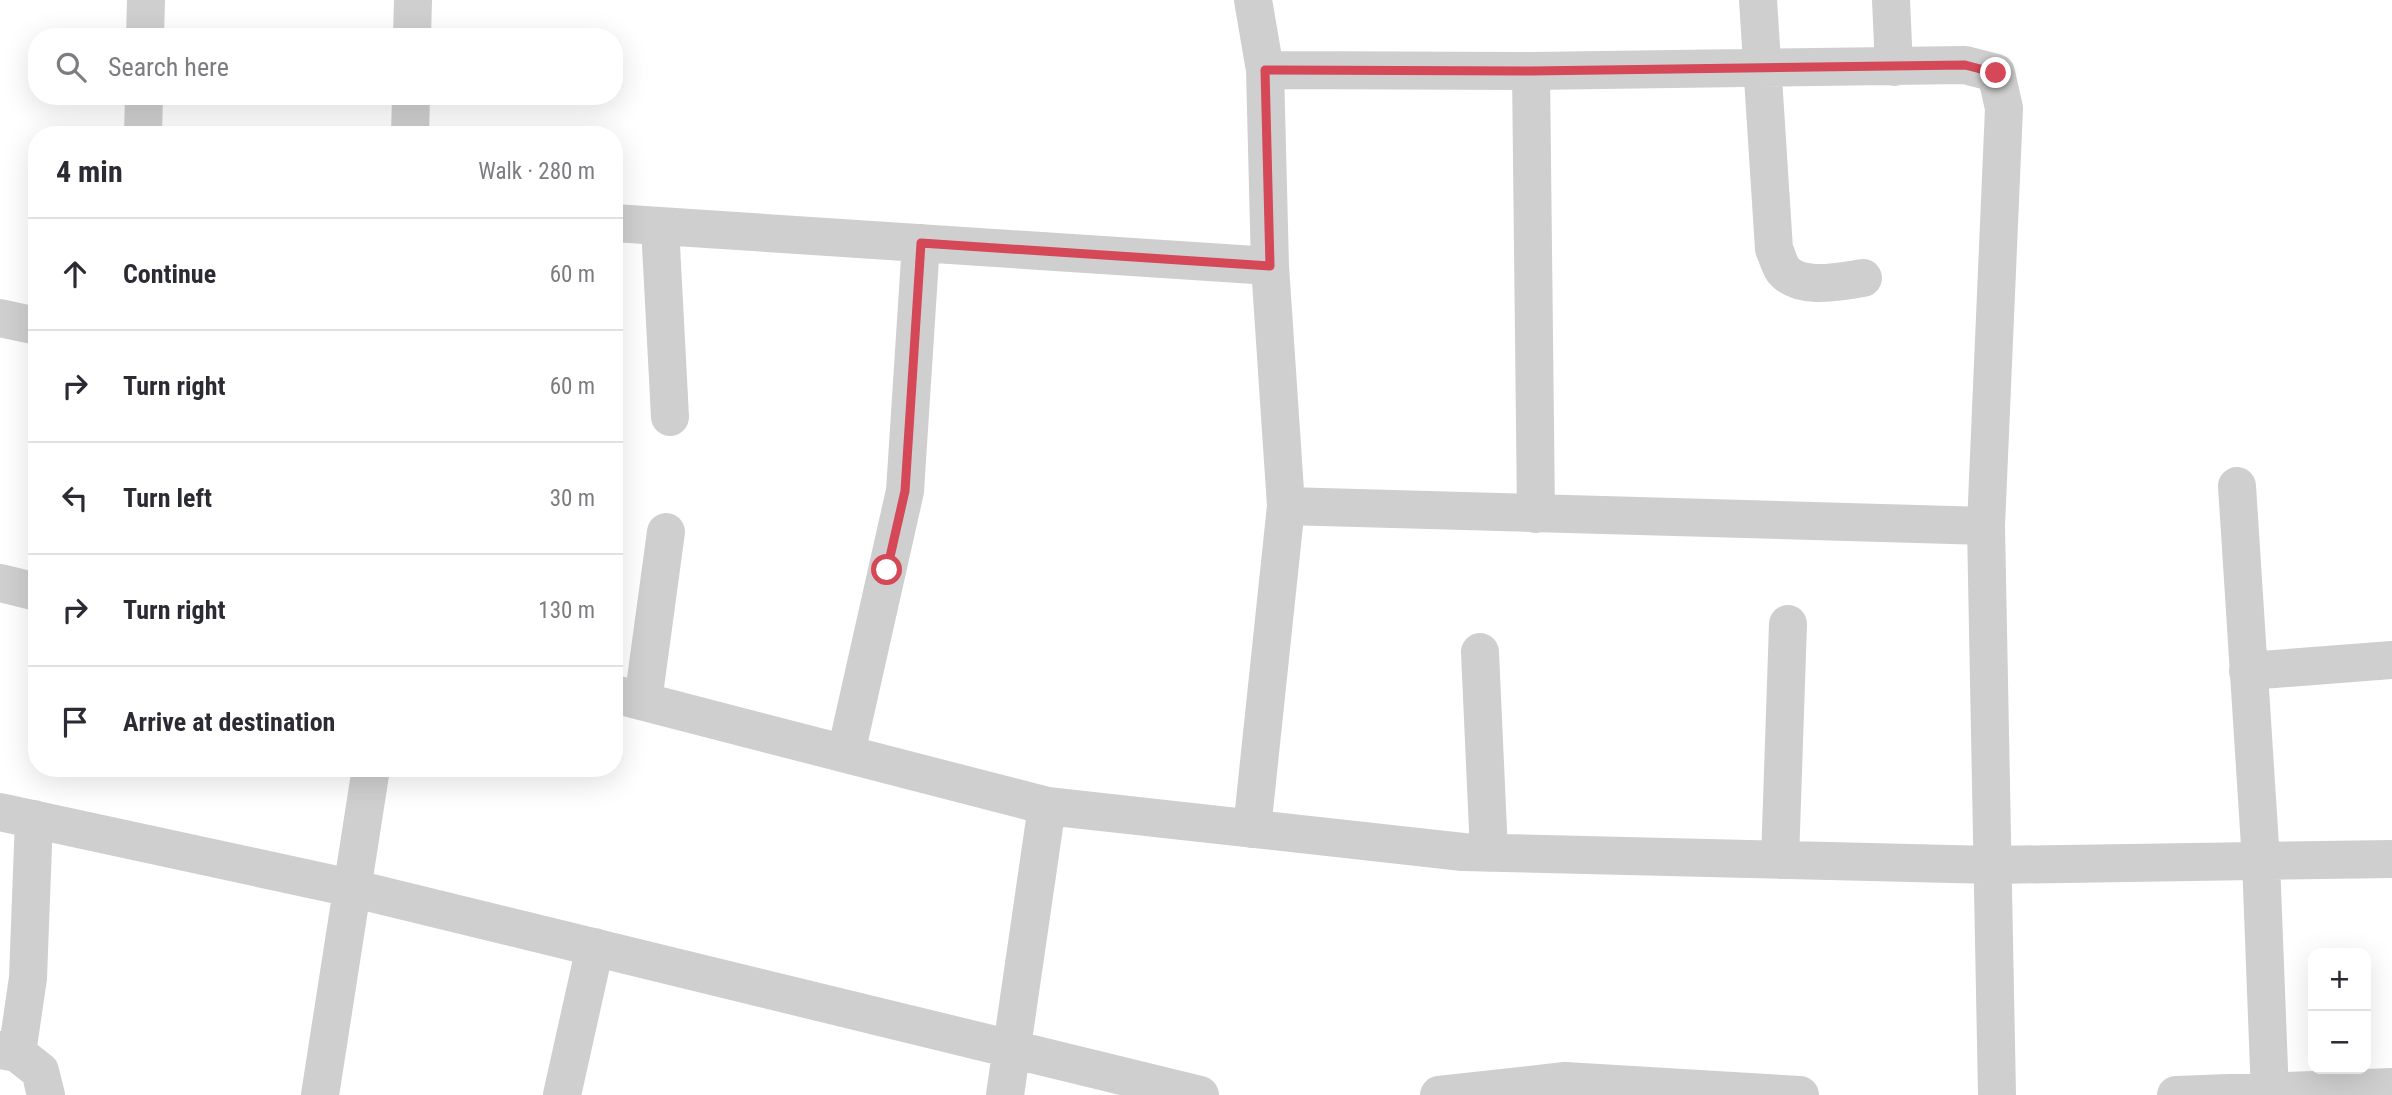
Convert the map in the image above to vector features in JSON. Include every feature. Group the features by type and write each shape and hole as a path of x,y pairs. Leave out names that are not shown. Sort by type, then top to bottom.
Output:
{"street":[{"path":"145,28 146,0"},
{"path":"412,28 413,0"},
{"path":"1252,828 1286,506 1270,266 1265,70 1253,0"},
{"path":"1758,0 1774,249 1783,270 1801,281 1830,282 1863,278"},
{"path":"1891,0 1894,67"},
{"path":"1265,70 1531,71 1965,65 1996,73 2004,108 1986,526 1997,1095"},
{"path":"1531,71 1536,514"},
{"path":"143,126 144,105"},
{"path":"410,126 411,105"},
{"path":"623,224 1270,266"},
{"path":"660,226 670,417"},
{"path":"846,753 905,491 921,243"},
{"path":"0,318 28,324"},
{"path":"2237,486 2261,861 2270,1093"},
{"path":"1286,506 1986,526"},
{"path":"666,532 628,697 1047,806 1463,852 1992,865 2392,859"},
{"path":"0,583 28,590"},
{"path":"1780,860 1788,624"},
{"path":"1480,652 1489,853"},
{"path":"2248,671 2392,660"},
{"path":"320,1095 370,777"},
{"path":"1005,1095 1014,1049 1047,806"},
{"path":"46,1095 40,1071 9,1051 28,978 17,816 351,888 1200,1095"},
{"path":"562,1095 595,947"},
{"path":"2176,1095 2392,1087"},
{"path":"1439,1095 1564,1088 1800,1095"}],"route":[{"path":"887,570 905,491 921,243 1270,266 1265,70 1531,71 1965,65 1996,73"}]}
